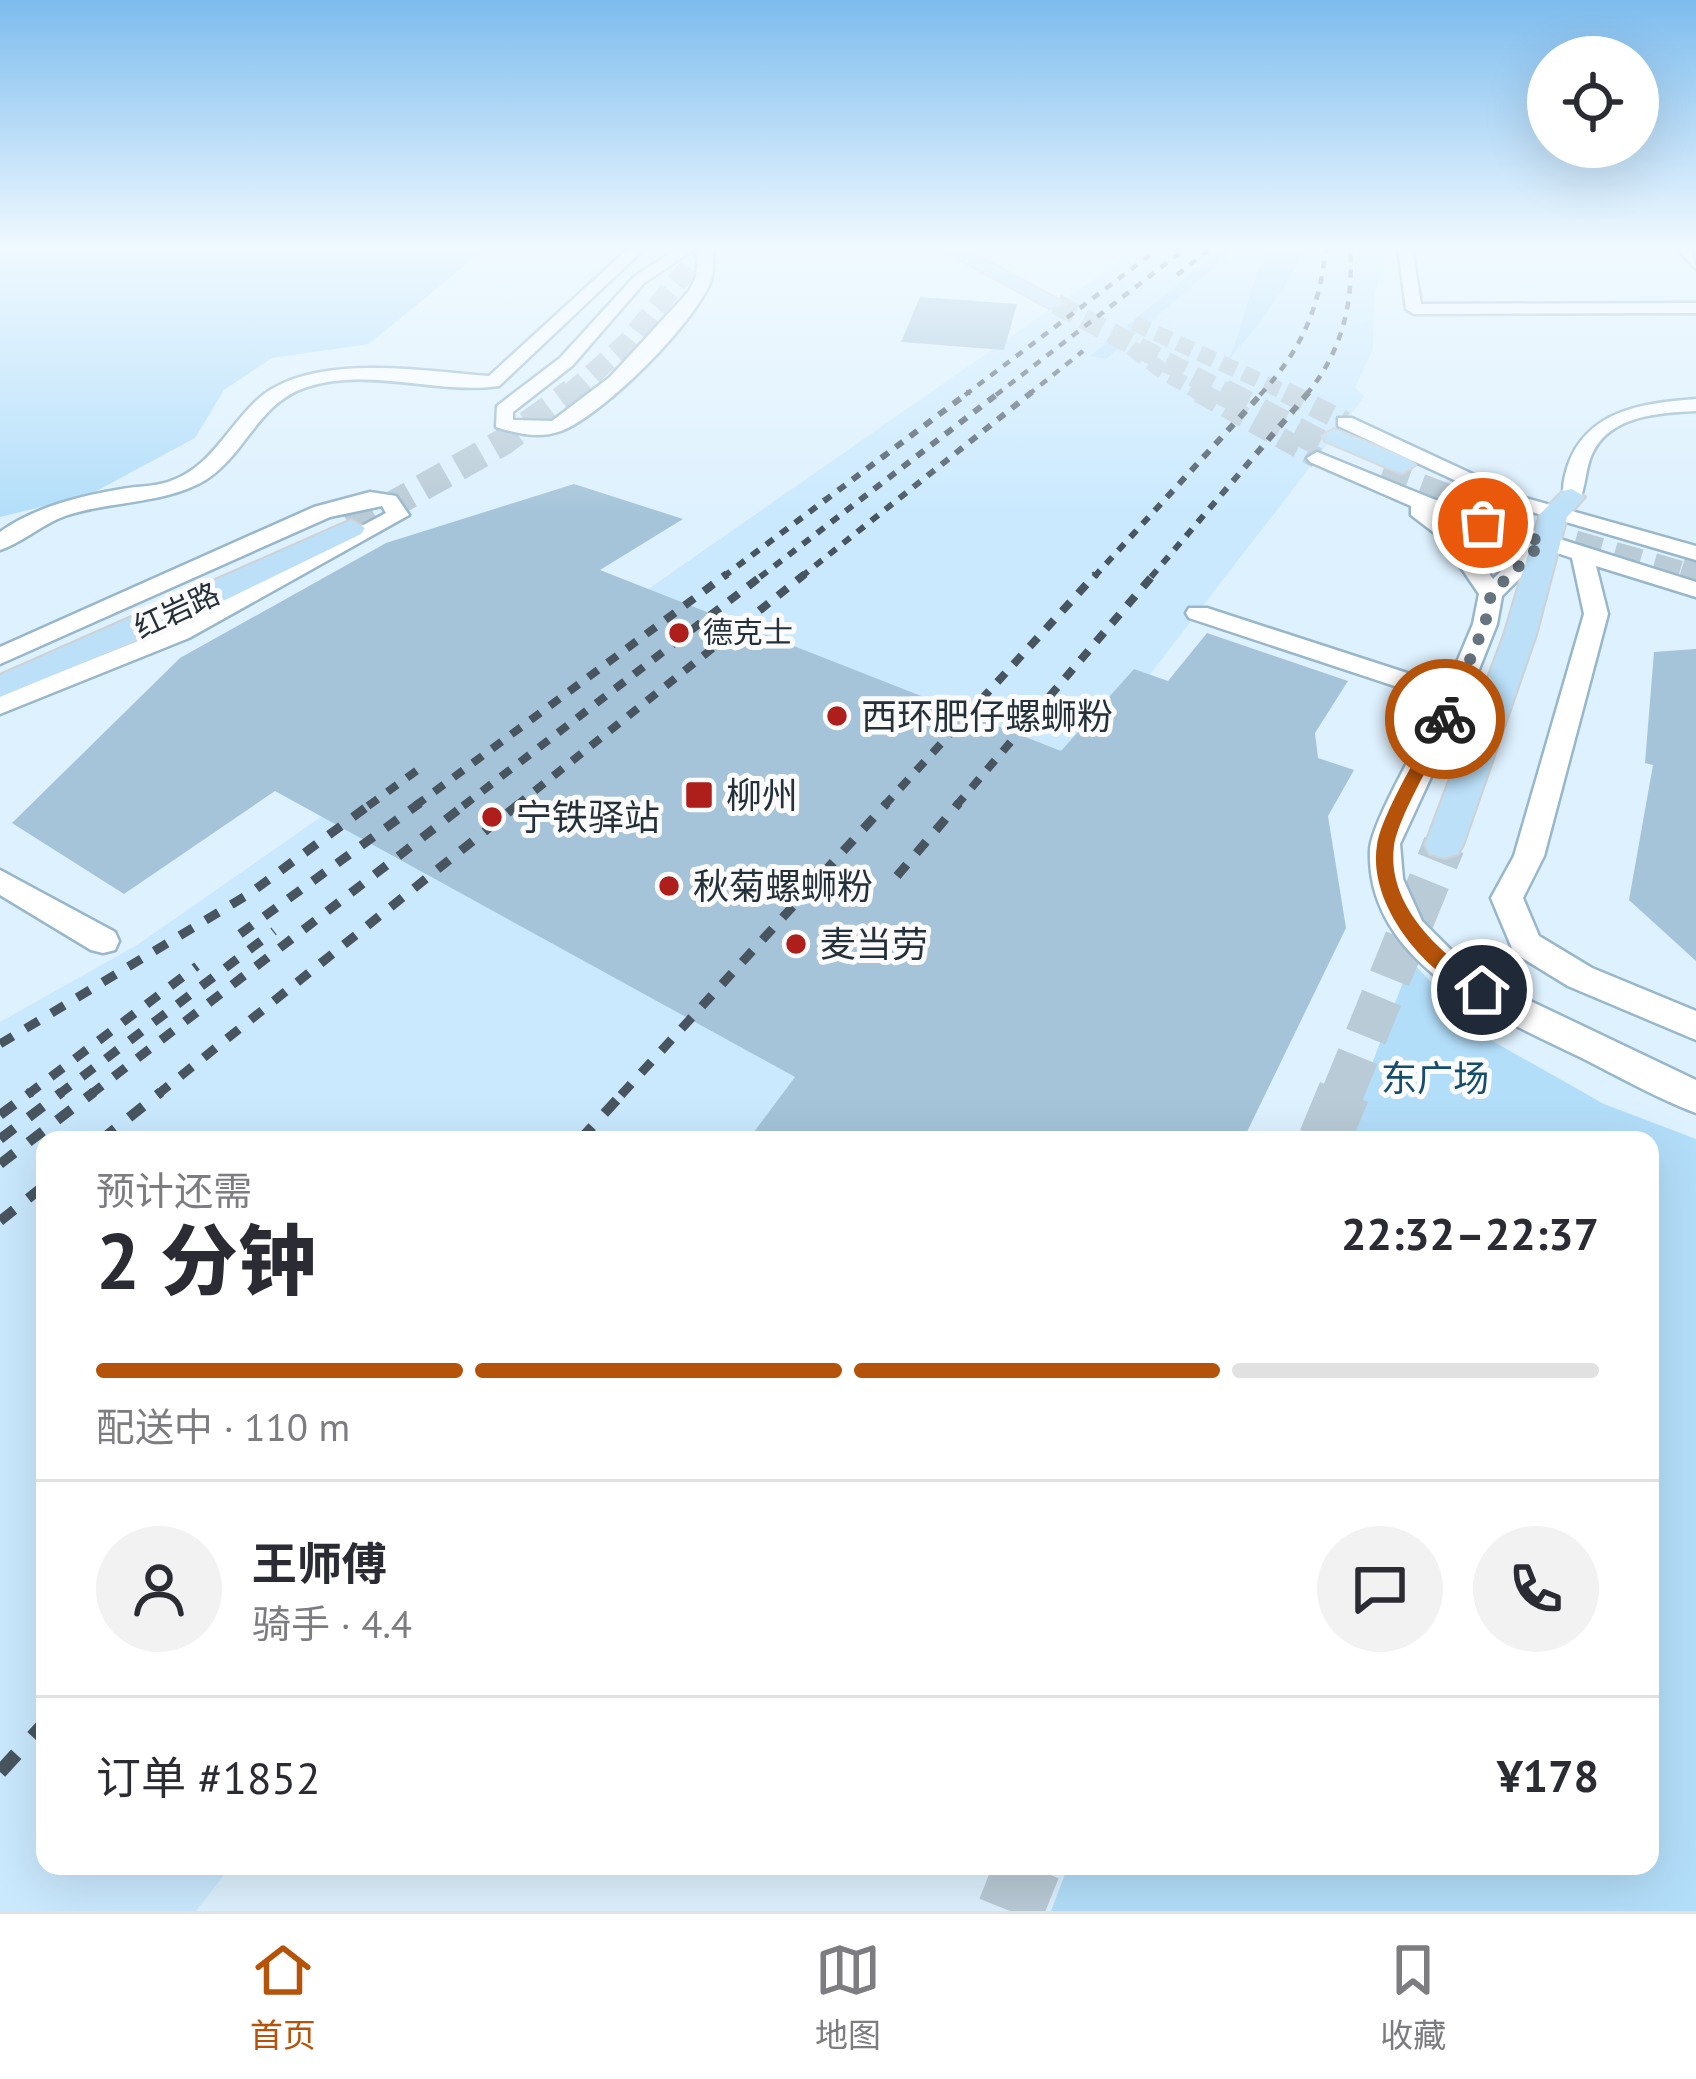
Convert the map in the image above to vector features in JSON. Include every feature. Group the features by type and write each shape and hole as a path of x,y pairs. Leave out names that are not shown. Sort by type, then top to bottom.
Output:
{"main road":[{"path":"1331,440 1390,476"},
{"path":"1444,845 1556,518"},
{"name":"红岩路","path":"0,670 152,610 342,526 163,618 0,687"}],"street":[{"path":"0,543 8,534 56,514 124,495 168,490 201,476 246,431 262,404 287,388 355,376 493,382 541,337"},
{"path":"588,337 566,362 504,410 503,423 538,430 557,425 588,406 656,337"},
{"path":"1696,405 1640,411 1609,423 1588,438 1556,518 1491,594 1485,624 1455,697 1385,844 1387,878 1409,928 1454,974 1510,1007 1696,1097"},
{"path":"1331,440 1444,471 1556,518 1582,554 1596,614 1529,856 1507,898 1526,944 1580,977 1696,1026"},
{"path":"1390,476 1696,553"},
{"path":"1390,476 1449,532 1491,594"},
{"path":"0,656 322,512 370,498 389,500 398,515 180,633 0,706"},
{"path":"1582,554 1696,590"},
{"path":"1198,613 1219,630 1455,697"},
{"path":"0,881 103,941"}],"shaded area":[{"path":"1010,337 1373,337 1373,349 1355,387 1364,397 798,1131 36,1131 36,1875 224,1875 196,1911 0,1911 0,1022 137,945"}],"green space":[{"path":"0,337 377,337 369,344 272,358 224,390 195,438 89,495 0,517"},
{"path":"1113,337 1132,337 1106,359 1090,356"},
{"path":"1237,337 1248,337 1228,360"},
{"name":"东广场","path":"1411,961 1480,1034 1604,1104 1696,1139 1696,1911 1051,1911 1065,1875 1659,1875 1659,1131 1346,1131"}],"building":[{"path":"903,337 1008,337 1004,350 901,342"},
{"path":"574,484 683,519 600,570 1061,751 1134,669 1168,681 1207,633 1348,681 1315,733 1318,758 1354,770 1328,816 1346,928 1247,1131 755,1131 795,1077 275,791 124,894 12,823 180,658 386,543"},
{"path":"1696,649 1696,961 1629,900 1653,765 1645,763 1654,652"}],"tunnel":[{"path":"569,395 632,337"},
{"path":"1118,337 1204,395"},
{"path":"1119,337 1229,395"},
{"path":"1165,337 1291,395"},
{"path":"351,528 503,442 572,392"},
{"path":"1199,392 1317,458"},
{"path":"1223,392 1326,446"},
{"path":"1285,392 1291,395"},
{"path":"1291,395 1345,422"},
{"path":"1382,473 1568,542 1685,576"},
{"path":"1680,574 1685,576"},
{"path":"1685,576 1690,577"},
{"path":"1685,576 1696,579"},
{"path":"1342,1095 1444,845"},
{"path":"1328,1131 1344,1092"},
{"path":"1010,1911 1024,1875"}],"railway":[{"path":"965,395 1041,337"},
{"path":"996,395 1071,337"},
{"path":"1260,395 1301,337"},
{"path":"1306,395 1339,337"},
{"path":"1028,395 1083,351"},
{"path":"726,575 969,392"},
{"path":"760,577 1000,392"},
{"path":"801,577 1032,392"},
{"path":"1094,577 1263,392"},
{"path":"1151,577 1309,392"},
{"path":"463,806 764,574"},
{"path":"516,806 805,574"},
{"path":"884,806 1096,574"},
{"path":"956,806 1154,574"},
{"path":"415,806 726,575"},
{"path":"368,806 423,766"},
{"path":"0,1044 249,894 372,803"},
{"path":"240,934 420,803"},
{"path":"90,1095 467,803"},
{"path":"157,1095 520,803"},
{"path":"621,1095 887,803"},
{"path":"897,876 959,803"},
{"path":"58,1095 274,931"},
{"path":"29,1094 197,966"},
{"path":"0,1139 62,1092"},
{"path":"43,1131 94,1092"},
{"path":"112,1131 161,1092"},
{"path":"588,1131 624,1092"},
{"path":"0,1115 29,1094"},
{"path":"0,1164 36,1136"},
{"path":"0,1221 36,1192"},
{"path":"0,1772 36,1733"}],"way so far":[{"path":"1445,719 1485,624 1491,594 1543,542 1483,523"}],"place":[{"name":"德克士","path":"679,633"},
{"name":"西环肥仔螺蛳粉","path":"837,716"},
{"name":"柳州","path":"699,795"},
{"name":"宁铁驿站","path":"492,817"},
{"name":"秋菊螺蛳粉","path":"669,886"},
{"name":"麦当劳","path":"796,944"}],"route":[{"path":"1445,719 1385,844 1387,878 1409,928 1454,974 1482,990"}]}
